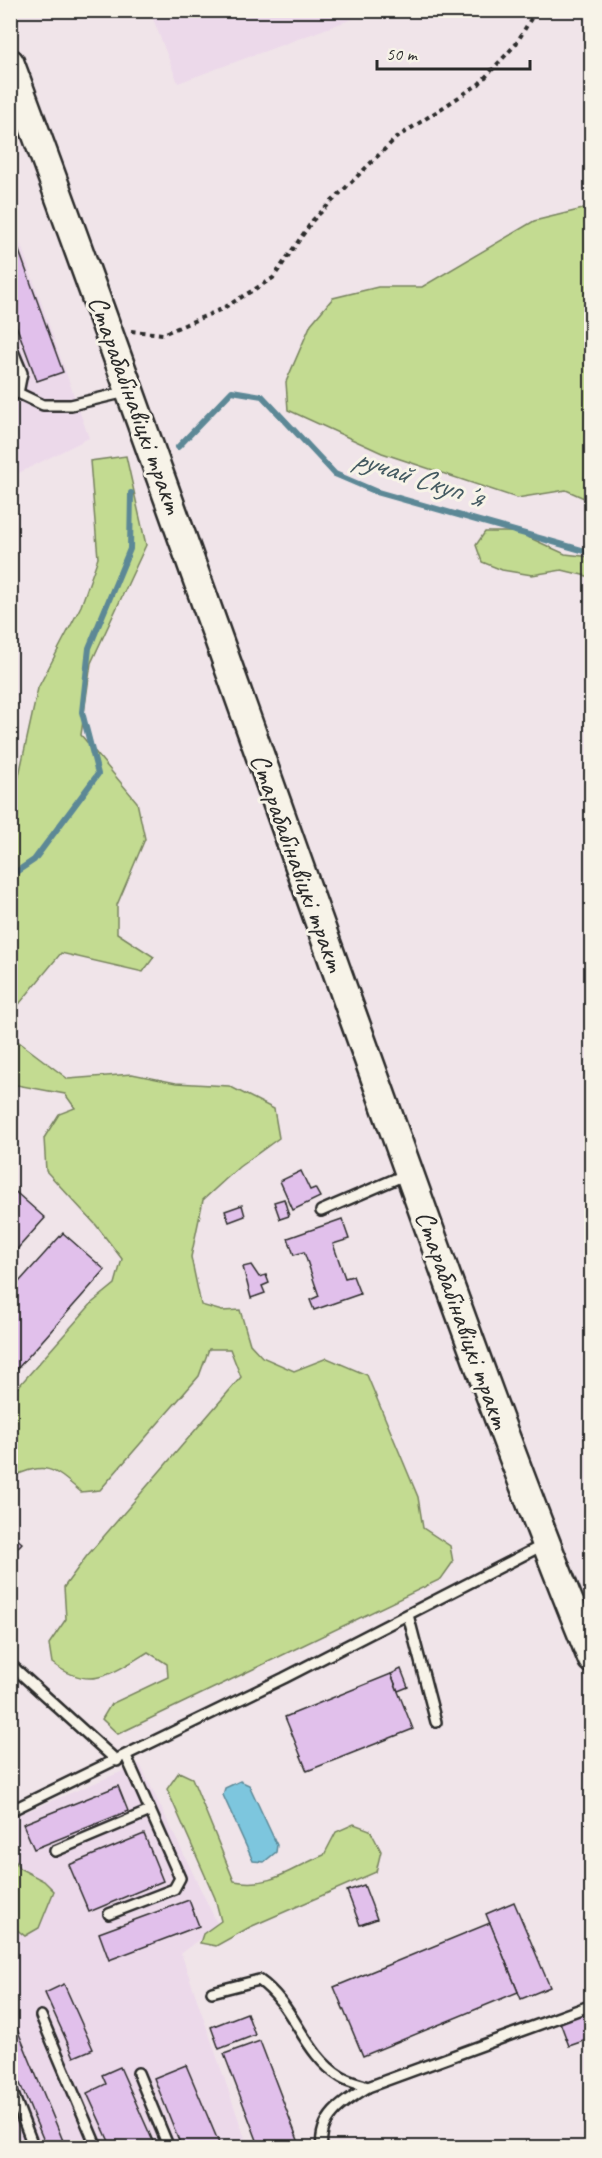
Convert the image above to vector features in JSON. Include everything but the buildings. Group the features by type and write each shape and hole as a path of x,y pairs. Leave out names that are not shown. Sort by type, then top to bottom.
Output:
{"street":[{"name":"Старабабінавіцкі тракт","path":"10,63 132,390 409,1174 591,1659"}],"lane":[{"path":"10,344 22,373 14,394 43,405 71,405 132,390"},
{"path":"321,1211 409,1174"},
{"path":"10,1811 117,1761 546,1544"},
{"path":"408,1615 436,1722"},
{"path":"10,1664 117,1761"},
{"path":"109,1914 174,1889 180,1878 126,1756"},
{"path":"55,1851 150,1811"},
{"path":"212,1992 259,1980 276,1992 315,2054 342,2078 368,2087"},
{"path":"322,2148 324,2126 337,2106 368,2087 591,2006"},
{"path":"41,2016 97,2148"},
{"path":"138,2073 170,2148"},
{"path":"10,2086 34,2148"}],"path":[{"path":"109,329 162,334 222,309 273,278 313,220 396,138 479,84 516,44 536,10"}],"shaded area":[{"path":"150,11 374,11 178,83"},
{"path":"10,214 89,438 11,477 10,477"},
{"path":"140,1764 218,1925 181,1953 248,2147 11,2148 11,1818"}],"green space":[{"path":"591,207 591,501 566,490 517,498 382,453 288,410 286,382 311,324 333,298 378,287 422,287 534,221"},
{"path":"126,456 146,545 91,663 81,735 137,802 145,839 117,905 117,933 154,957 143,972 61,953 11,1014 11,812 38,688 81,606 98,558 90,461"},
{"path":"485,532 517,532 565,554 591,557 591,577 562,570 532,575 502,570 482,562 476,545"},
{"path":"11,1036 68,1079 132,1074 176,1083 229,1086 274,1109 279,1138 239,1167 203,1200 191,1257 201,1305 222,1311 240,1310 250,1344 262,1357 294,1371 327,1358 367,1375 418,1497 423,1528 450,1546 453,1562 441,1579 118,1734 102,1719 111,1704 168,1677 167,1664 148,1652 112,1673 90,1678 78,1677 52,1663 49,1644 66,1619 64,1587 86,1557 241,1377 230,1349 209,1349 199,1376 100,1490 81,1492 56,1472 49,1470 33,1470 11,1477 11,1395 93,1302 115,1284 122,1259 96,1225 46,1171 44,1138 59,1114 75,1108 65,1094 11,1084"},
{"path":"179,1772 192,1778 234,1881 259,1882 281,1876 324,1855 336,1832 354,1824 370,1830 381,1851 376,1872 250,1927 216,1946 200,1943 203,1934 221,1921 215,1898 167,1789"},
{"path":"10,1850 19,1868 44,1881 54,1891 39,1928 25,1936 11,1925"}],"water":[{"path":"240,1781 249,1785 277,1845 276,1852 264,1862 253,1861 223,1795 225,1788"}],"waterway":[{"name":"ручай Скупʼя","path":"178,447 232,391 262,396 335,474 377,492 592,553"},
{"name":"ручай Скупʼя","path":"10,876 34,860 98,774 82,712 89,648 130,549 131,493"}]}
